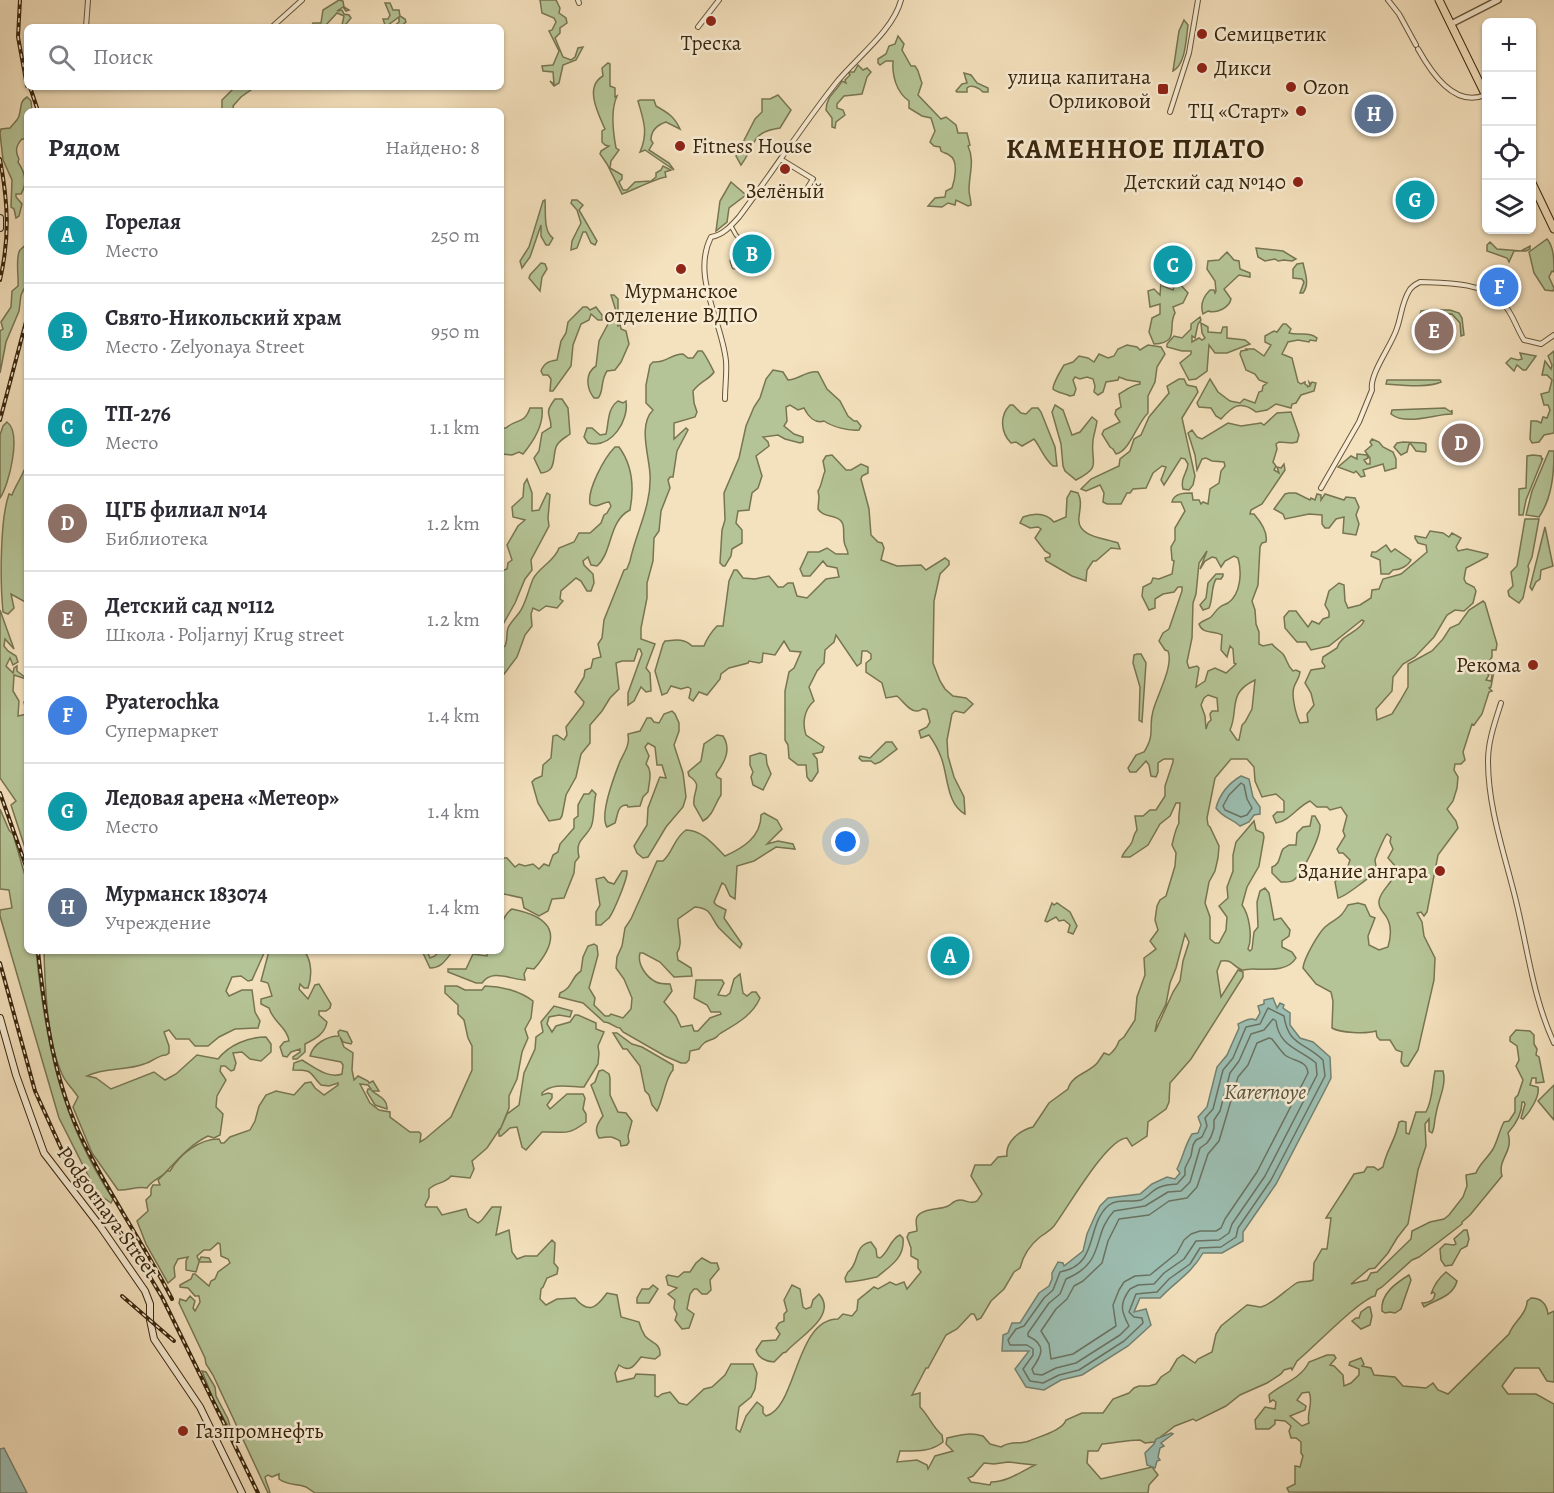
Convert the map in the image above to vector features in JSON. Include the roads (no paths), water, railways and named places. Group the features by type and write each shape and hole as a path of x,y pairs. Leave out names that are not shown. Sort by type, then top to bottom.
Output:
{"main road":[{"path":"1438,0 1482,87"},
{"path":"1536,191 1554,229"},
{"path":"0,218 0,228"},
{"name":"Podgornaya Street","path":"0,1018 16,1075 44,1153 100,1226 145,1291 150,1304 150,1320 154,1339 200,1407 242,1493"}],"street":[{"path":"86,24 88,0"},
{"path":"275,24 302,0"},
{"path":"698,27 719,0"},
{"path":"725,399 726,361 703,264 705,249 711,237 718,236 731,226 782,160 837,82 884,30 901,0"},
{"path":"1170,112 1189,53 1198,0"},
{"path":"1388,0 1399,14 1435,76 1444,86 1470,98 1482,96"},
{"path":"1451,24 1498,0"},
{"path":"782,160 813,179 803,195"},
{"path":"731,226 744,243 745,249 732,261 734,267 761,262 764,256 761,249 751,240 744,243"},
{"path":"1321,488 1359,422 1380,364 1395,335 1409,290 1415,285 1420,282 1459,284 1478,288 1501,301 1524,340 1540,344 1554,335"},
{"path":"1501,703 1491,736 1488,758 1489,781 1496,822 1520,918 1534,989 1542,1016 1554,1043"}],"water":[{"path":"1241,776 1249,779 1253,797 1260,807 1260,814 1254,815 1249,822 1240,826 1216,808 1225,789"},
{"name":"Karernoye","path":"1273,998 1277,1008 1280,1003 1290,1013 1290,1025 1300,1038 1313,1042 1330,1057 1331,1078 1276,1184 1243,1232 1243,1241 1222,1253 1203,1253 1188,1272 1160,1298 1140,1298 1134,1312 1146,1309 1151,1325 1128,1346 1082,1375 1061,1380 1044,1390 1026,1387 1015,1369 1029,1351 1002,1351 1003,1335 1008,1333 1012,1323 1020,1323 1039,1293 1049,1286 1058,1262 1063,1263 1064,1266 1083,1251 1095,1216 1100,1206 1108,1198 1140,1194 1152,1184 1167,1177 1175,1179 1180,1173 1177,1169 1192,1134 1198,1133 1201,1125 1198,1117 1207,1107 1217,1067 1227,1055 1239,1028 1238,1024 1249,1019 1256,1020 1260,1013 1258,1006 1264,1004 1264,1000"},
{"path":"1173,1434 1161,1443 1164,1446 1160,1448 1158,1457 1160,1460 1157,1461 1155,1468 1147,1465 1145,1453 1156,1439"},
{"path":"4,1448 27,1493 0,1493 0,1449"}],"railway":[{"path":"20,0 18,37 24,70"},
{"path":"31,90 37,108"},
{"path":"0,159 7,220 0,280"},
{"path":"0,420 24,329"},
{"path":"0,793 24,861"},
{"path":"38,954 52,1049 65,1097 94,1163 172,1299"},
{"path":"0,963 35,1091 66,1159 133,1249 162,1297 258,1493"},
{"path":"122,1296 174,1341"}],"place":[{"name":"Треска","path":"711,21"},
{"name":"Семицветик","path":"1202,34"},
{"name":"Дикси","path":"1202,68"},
{"name":"Ozon","path":"1291,87"},
{"name":"улица капитана Орликовой","path":"1163,89"},
{"name":"ТЦ «Старт»","path":"1301,111"},
{"name":"Мурманск 183074","path":"1374,114"},
{"name":"Fitness House","path":"680,146"},
{"name":"Зелёный","path":"785,169"},
{"name":"Детский сад №140","path":"1298,182"},
{"name":"Ледовая арена «Метеор»","path":"1415,200"},
{"name":"Свято-Никольский храм","path":"752,254"},
{"name":"ТП-276","path":"1173,265"},
{"name":"Мурманское отделение ВДПО","path":"681,269"},
{"name":"Pyaterochka","path":"1499,287"},
{"name":"Детский сад №112","path":"1434,331"},
{"name":"ЦГБ филиал №14","path":"1461,443"},
{"name":"Рекома","path":"1533,665"},
{"name":"Здание ангара","path":"1440,871"},
{"name":"Горелая","path":"950,956"},
{"name":"Газпромнефть","path":"183,1431"}],"district":[{"name":"КАМЕННОЕ ПЛАТО","path":"1136,149"}]}
